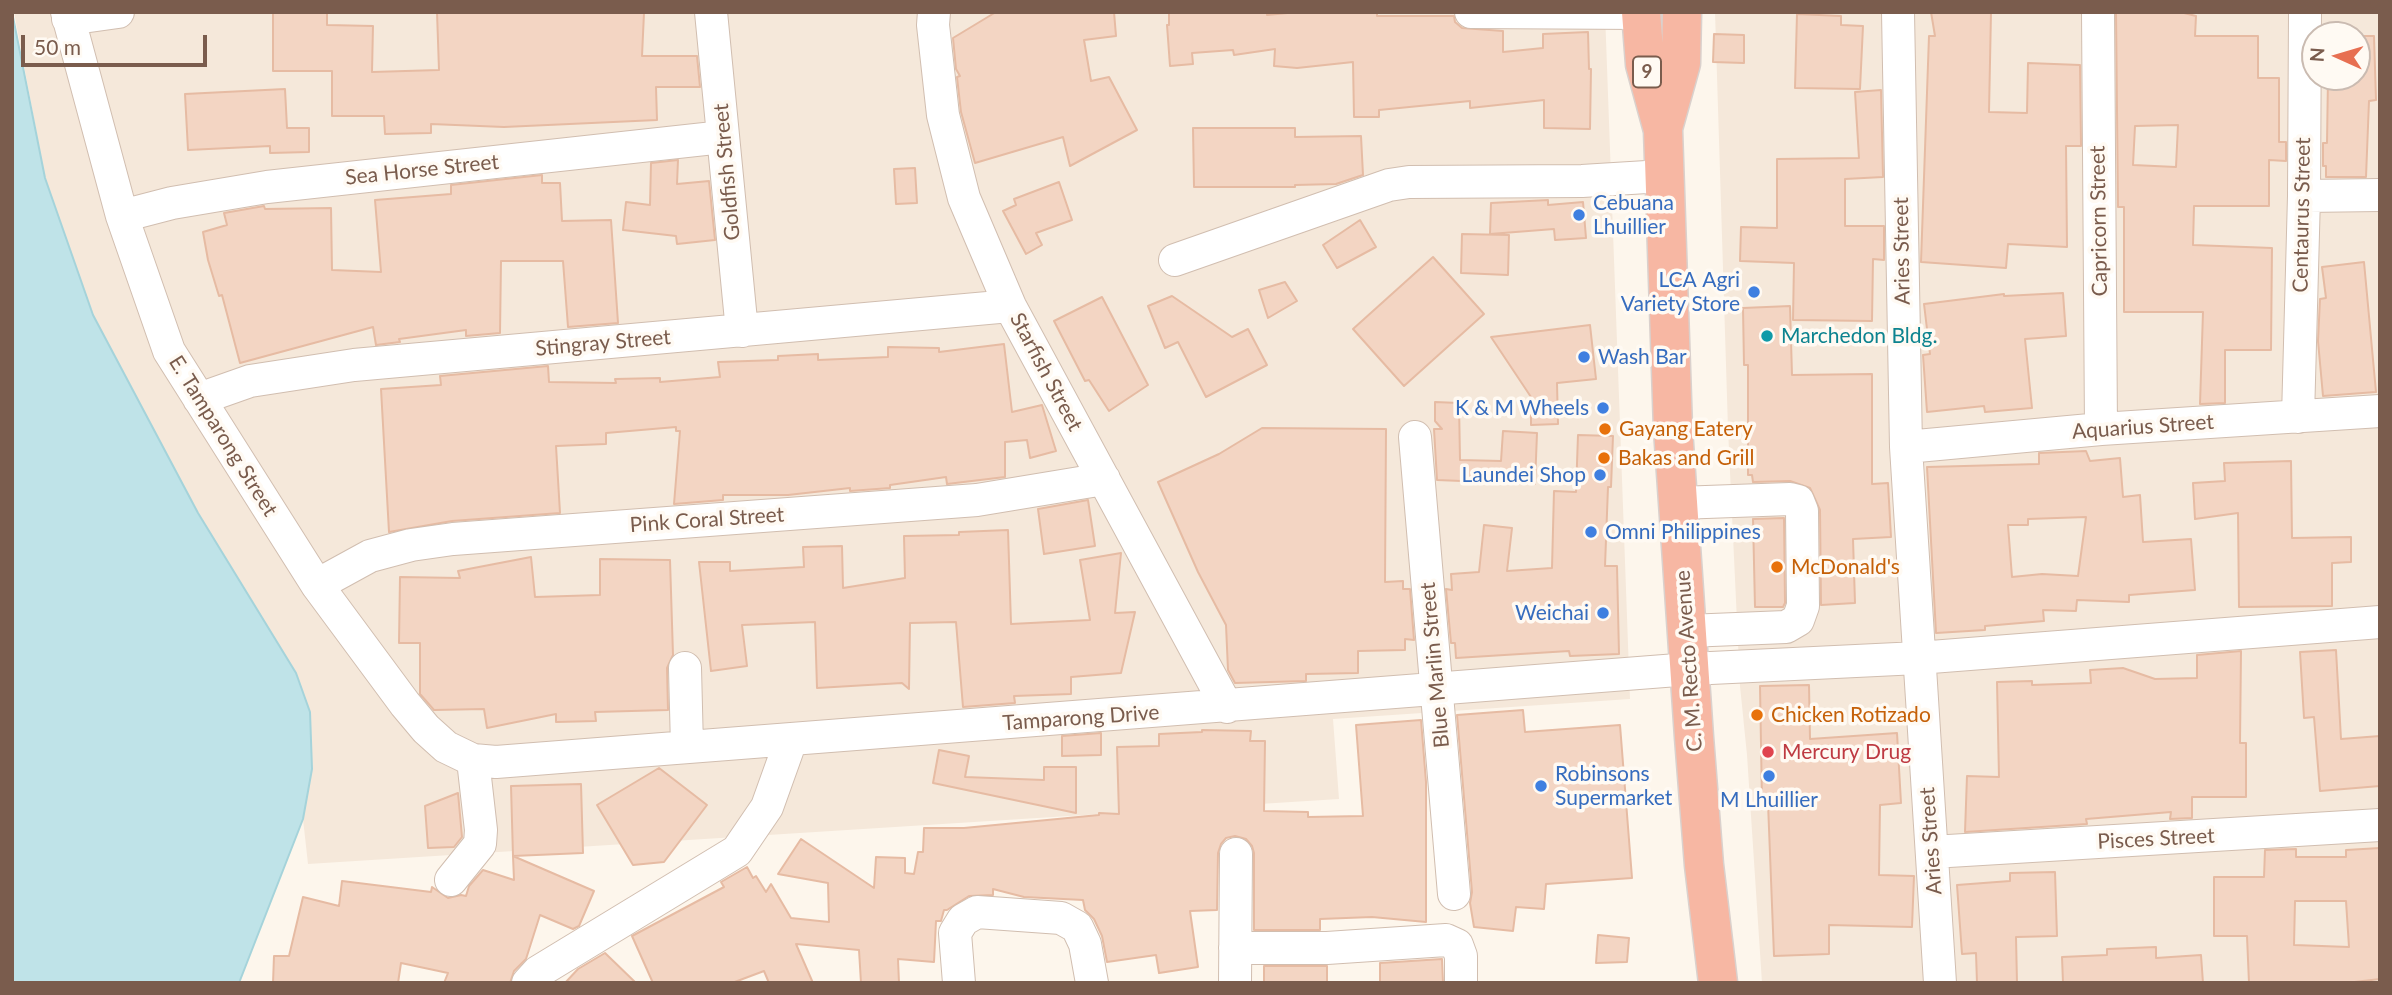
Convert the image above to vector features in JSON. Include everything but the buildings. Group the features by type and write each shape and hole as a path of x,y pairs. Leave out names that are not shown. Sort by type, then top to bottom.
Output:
{"highway":[{"name":"C. M. Recto Avenue","path":"1682,12 1681,63 1663,130 1663,176 1673,429 1704,865 1717,983"},
{"name":"C. M. Recto Avenue","path":"1641,13 1645,65 1663,130"}],"street":[{"path":"68,15 118,12"},
{"name":"Goldfish Street","path":"711,12 742,331"},
{"name":"Starfish Street","path":"934,12 933,25 943,115 964,198 1010,306 1227,707"},
{"path":"1471,12 1641,13"},
{"name":"Aries Street","path":"1898,12 1906,447 1940,983"},
{"name":"Capricorn Street","path":"2098,12 2101,429"},
{"name":"Centaurus Street","path":"2298,417 2304,196 2305,12"},
{"name":"E. Tamparong Street","path":"68,15 122,216 169,351 317,585 426,729 446,747 473,760"},
{"name":"Sea Horse Street","path":"122,216 172,203 267,187 723,137"},
{"path":"1175,260 1389,185 1409,182 1582,181 1663,176"},
{"path":"2304,196 2380,195"},
{"name":"Stingray Street","path":"199,399 250,381 354,365 1010,306"},
{"name":"Aquarius Street","path":"1906,447 2101,429 2380,411"},
{"name":"Blue Marlin Street","path":"1415,437 1454,894"},
{"name":"Pink Coral Street","path":"317,585 370,556 411,545 453,539 977,500 1104,479"},
{"path":"1678,503 1790,499 1798,501 1802,511 1803,606 1798,620 1786,627 1687,631"},
{"path":"1690,669 1918,658 2380,622"},
{"path":"685,668 687,747"},
{"name":"Tamparong Drive","path":"473,760 496,762 791,740 1690,669"},
{"path":"528,983 538,972 737,851 767,807 791,740"},
{"path":"451,880 480,844 481,830 473,760"},
{"name":"Pisces Street","path":"1932,852 2380,825"},
{"path":"1235,983 1236,853"},
{"path":"959,983 955,933 963,920 977,912 1061,918 1077,927 1085,944 1092,983"},
{"path":"1236,948 1327,948 1446,940 1457,945 1461,956 1461,983"}],"shaded area":[{"path":"14,12 1605,12 1630,699 1333,719 1339,799 308,864 303,819 312,769 310,712 296,673 198,513 93,315 45,178"},
{"path":"1715,12 2380,12 2380,983 1762,983 1740,686 1728,429"}],"water":[{"path":"12,12 45,178 93,315 198,513 296,673 310,712 312,769 303,819 239,983 12,983"}],"place":[{"name":"Cebuana Lhuillier","path":"1579,215"},
{"name":"LCA Agri Variety Store","path":"1754,292"},
{"name":"Marchedon Bldg.","path":"1767,336"},
{"name":"Wash Bar","path":"1584,357"},
{"name":"K & M Wheels","path":"1603,408"},
{"name":"Gayang Eatery","path":"1605,429"},
{"name":"Bakas and Grill","path":"1604,458"},
{"name":"Laundei Shop","path":"1600,475"},
{"name":"Omni Philippines","path":"1591,532"},
{"name":"McDonald's","path":"1777,567"},
{"name":"Weichai","path":"1603,613"},
{"name":"Chicken Rotizado","path":"1757,715"},
{"name":"Mercury Drug","path":"1768,752"},
{"name":"M Lhuillier","path":"1769,776"},
{"name":"Robinsons Supermarket","path":"1541,786"}]}
